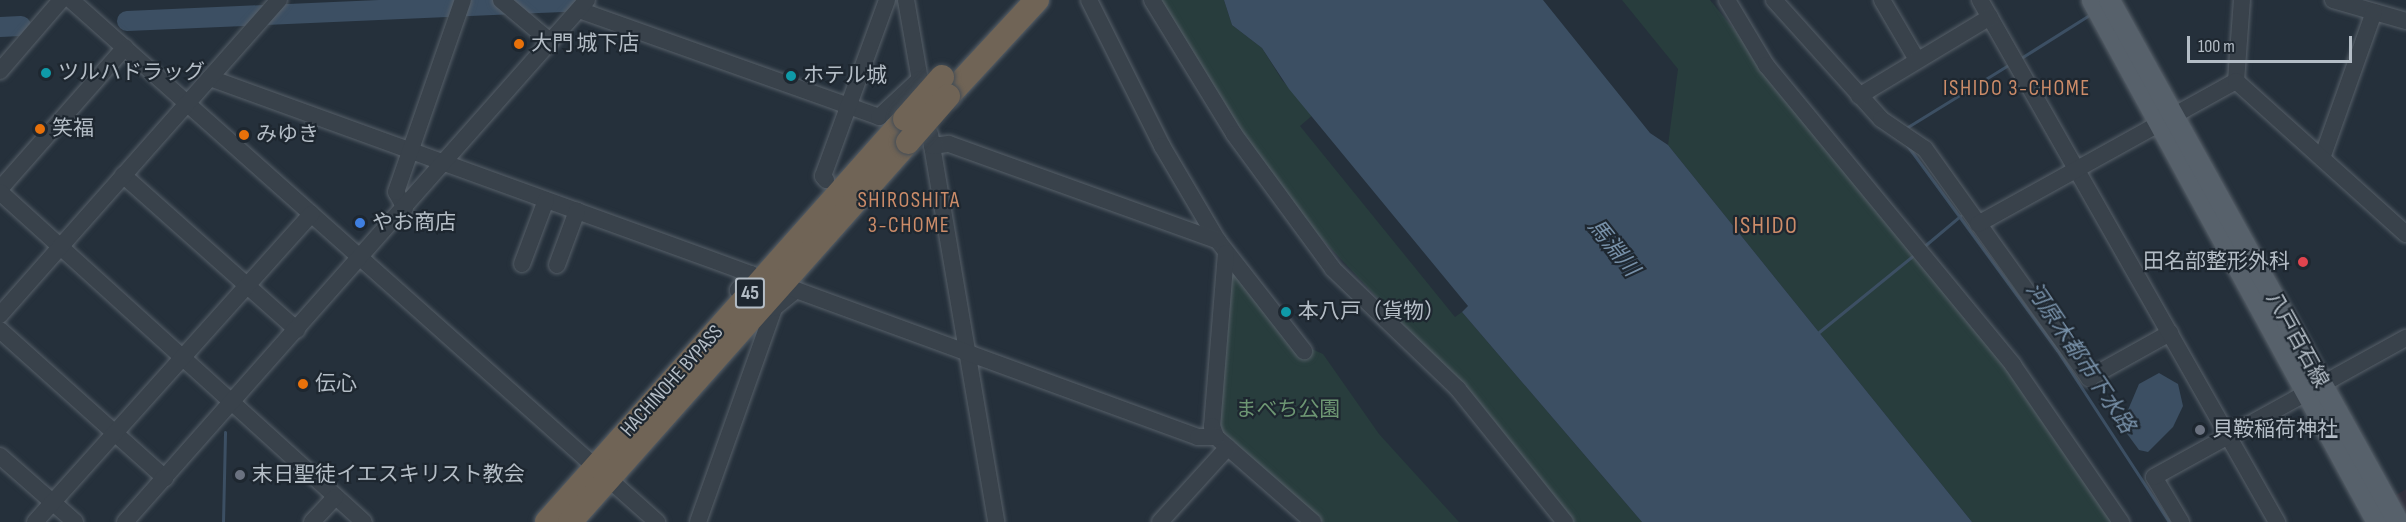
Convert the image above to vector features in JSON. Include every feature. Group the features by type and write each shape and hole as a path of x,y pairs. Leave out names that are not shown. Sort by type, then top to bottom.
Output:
{"highway":[{"name":"HACHINOHE BYPASS","path":"547,522 602,472 918,135 933,85 1016,0"},
{"name":"HACHINOHE BYPASS","path":"933,85 1037,0"},
{"name":"HACHINOHE BYPASS","path":"570,522 602,472 669,386 918,135"}],"main road":[{"name":"八戸百石線","path":"2092,0 2167,121 2315,388 2398,522"},
{"name":"八戸百石線","path":"2109,0 2167,121"},
{"name":"八戸百石線","path":"2315,388 2377,522"}],"street":[{"path":"0,71 61,0"},
{"path":"71,0 657,522"},
{"path":"826,180 823,176 887,0"},
{"path":"125,522 582,7 879,117 933,85 906,0"},
{"path":"1089,0 1162,146 1222,247 1304,351"},
{"path":"1152,0 1234,134 1350,278 1458,389 1565,522"},
{"path":"1727,0 1767,66 2013,365 2121,522"},
{"path":"1774,0 1859,96 1925,149 2089,378 2170,333"},
{"path":"1882,0 1917,60"},
{"path":"1980,0 2277,522"},
{"path":"2236,81 2242,0"},
{"path":"2333,0 2406,21"},
{"path":"506,4 551,42"},
{"path":"405,208 396,192 461,5"},
{"path":"0,315 270,10"},
{"path":"2322,158 2374,12"},
{"path":"1859,96 1990,17"},
{"path":"125,47 0,191 364,522"},
{"path":"210,78 751,274 665,373 669,386"},
{"path":"1978,224 2236,81"},
{"path":"2236,81 2406,234"},
{"path":"996,522 967,353 918,135 949,144 1222,247"},
{"path":"123,175 297,330"},
{"path":"522,264 546,200"},
{"path":"557,265 577,211"},
{"path":"35,522 311,214"},
{"path":"1222,247 1212,426 1222,442 1312,522"},
{"path":"698,522 774,309 796,290 1198,437 1222,442"},
{"path":"0,330 165,478"},
{"path":"2181,522 2154,477 2406,338"},
{"path":"1160,522 1222,442"},
{"path":"0,456 75,522"},
{"path":"312,522 335,497"}],"shaded area":[{"path":"2406,489 2406,517 2394,496"}],"green space":[{"path":"1157,0 1224,0 1232,25 1262,48 1282,80 1314,114 1300,126 1455,317 1462,312 1642,522 1571,522 1401,323 1294,209 1237,132"},
{"path":"1622,0 1710,0 2006,362 2114,522 1972,522 1668,145 1678,69"},
{"name":"まべち公園","path":"1237,272 1305,346 1323,354 1379,434 1459,522 1323,522 1224,435 1220,423 1228,274"}],"water":[{"name":"馬淵川","path":"1224,0 1543,0 1650,133 1668,145 1972,522 1642,522 1462,312 1468,306 1289,89 1262,48 1232,25"},
{"path":"2159,373 2178,384 2183,406 2173,427 2148,452 2139,450 2125,431 2125,417 2139,384"}],"waterway":[{"path":"127,21 570,2"},
{"name":"河原木都市下水路","path":"2021,58 2091,14"},
{"path":"0,27 21,26"},
{"name":"河原木都市下水路","path":"1906,128 2010,64"},
{"name":"河原木都市下水路","path":"1904,141 2057,350 2169,522"},
{"name":"河原木都市下水路","path":"1922,248 1960,216"},
{"name":"河原木都市下水路","path":"1819,332 1915,254"},
{"path":"223,522 225,432"}],"place":[{"name":"大門 城下店","path":"519,44"},
{"name":"ツルハドラッグ","path":"46,73"},
{"name":"ホテル城","path":"791,76"},
{"name":"笑福","path":"40,129"},
{"name":"みゆき","path":"244,135"},
{"name":"やお商店","path":"360,223"},
{"name":"田名部整形外科","path":"2303,262"},
{"name":"本八戸（貨物）","path":"1286,312"},
{"name":"伝心","path":"303,384"},
{"name":"貝鞍稲荷神社","path":"2200,430"},
{"name":"末日聖徒イエスキリスト教会","path":"240,475"}],"district":[{"name":"ISHIDO 3-CHOME","path":"2017,89"},
{"name":"SHIROSHITA 3-CHOME","path":"909,212"},
{"name":"ISHIDO","path":"1766,226"}]}
